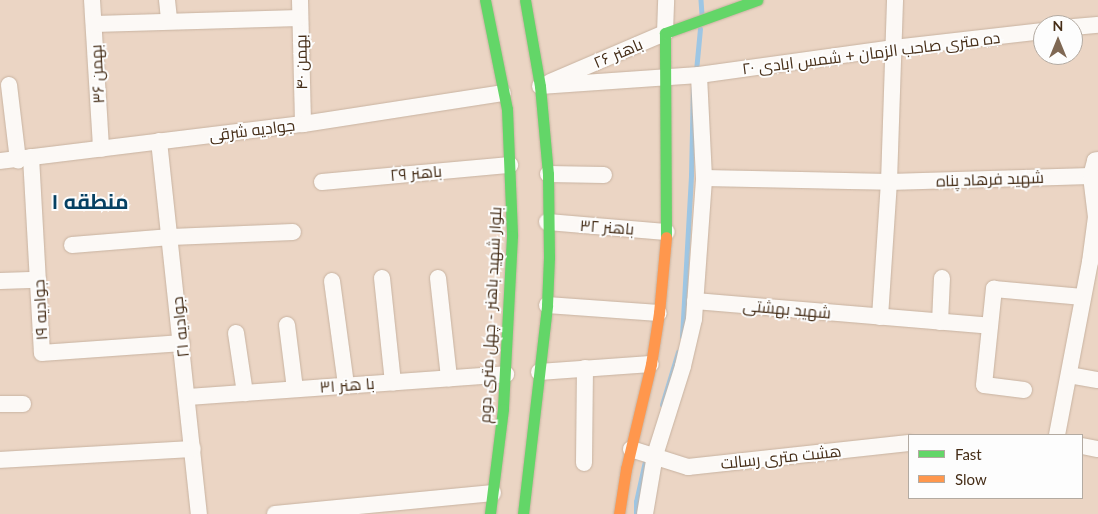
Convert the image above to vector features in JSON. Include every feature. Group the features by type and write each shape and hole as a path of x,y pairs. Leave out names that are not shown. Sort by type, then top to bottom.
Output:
{"street":[{"name":"بهمن ۳۶","path":"92,0 101,149"},
{"path":"167,0 169,20"},
{"name":"بهمن ۴۰","path":"300,0 303,124"},
{"name":"بلوار شهید باهنر - چهل متری دوم","path":"485,0 503,93 510,164 512,266 506,374 494,493 490,514"},
{"path":"524,514 544,325 535,308 548,265 548,174 540,86 525,0"},
{"path":"619,514 660,313 667,232 666,0"},
{"path":"665,33 685,28 715,11 757,0"},
{"path":"880,317 888,182 895,0"},
{"path":"94,24 169,20 300,18"},
{"path":"1083,27 1098,25"},
{"name":"ده متری صاحب الزمان + شمس ابادی ۲۰","path":"540,86 665,79 894,48 1033,32"},
{"name":"باهنر ۲۶","path":"540,86 665,33"},
{"path":"645,514 655,455 683,366 694,319 704,178 700,75"},
{"name":"جوادیه ۱۹","path":"9,85 24,159 38,280 42,353 182,343"},
{"name":"جوادیه شرقی","path":"0,161 303,124 503,93"},
{"name":"جوادیه ۲۱","path":"159,141 171,237 199,514"},
{"path":"1057,434 1083,297 1094,263 1096,217 1091,176 1095,161 1098,160"},
{"name":"باهنر ۲۹","path":"322,182 510,164"},
{"path":"548,174 604,175"},
{"name":"شهید فرهاد پناه","path":"704,178 888,182 1091,176"},
{"name":"باهنر ۳۲","path":"547,222 667,232"},
{"path":"72,245 171,237 293,232"},
{"path":"512,266 518,276 530,278 542,276 548,265"},
{"path":"382,278 393,382"},
{"path":"438,278 449,378"},
{"path":"940,322 942,278"},
{"path":"0,281 38,280"},
{"path":"332,281 346,385"},
{"path":"1024,390 984,385 994,289 1083,297"},
{"name":"شهید بهشتی","path":"695,301 990,326"},
{"path":"508,318 517,310 535,308 660,313"},
{"path":"287,325 295,389"},
{"path":"236,333 245,393"},
{"path":"539,372 651,364"},
{"path":"584,463 585,368"},
{"name":"با هنر ۳۱","path":"188,397 506,374"},
{"path":"1068,375 1098,380"},
{"path":"0,404 22,404"},
{"name":"هشت متری رسالت","path":"631,449 655,455 688,467 908,443"},
{"path":"1083,446 1098,449"},
{"path":"0,455 0,460 193,449"},
{"path":"275,514 494,493"}],"waterway":[{"path":"701,0 702,14"},
{"path":"696,71 700,29"},
{"path":"682,337 691,175 693,88"},
{"path":"662,405 678,352"},
{"path":"636,514 636,502 646,457"}],"traffic: fast":[{"path":"485,0 507,109 512,236 503,409 490,514"},
{"path":"523,514 547,305 549,257 548,174 540,86 525,0"},
{"path":"666,237 665,33 757,0"}],"traffic: slow":[{"path":"619,514 626,469 651,364 659,313 666,237"}],"district":[{"name":"منطقه ۱","path":"90,201"}]}
